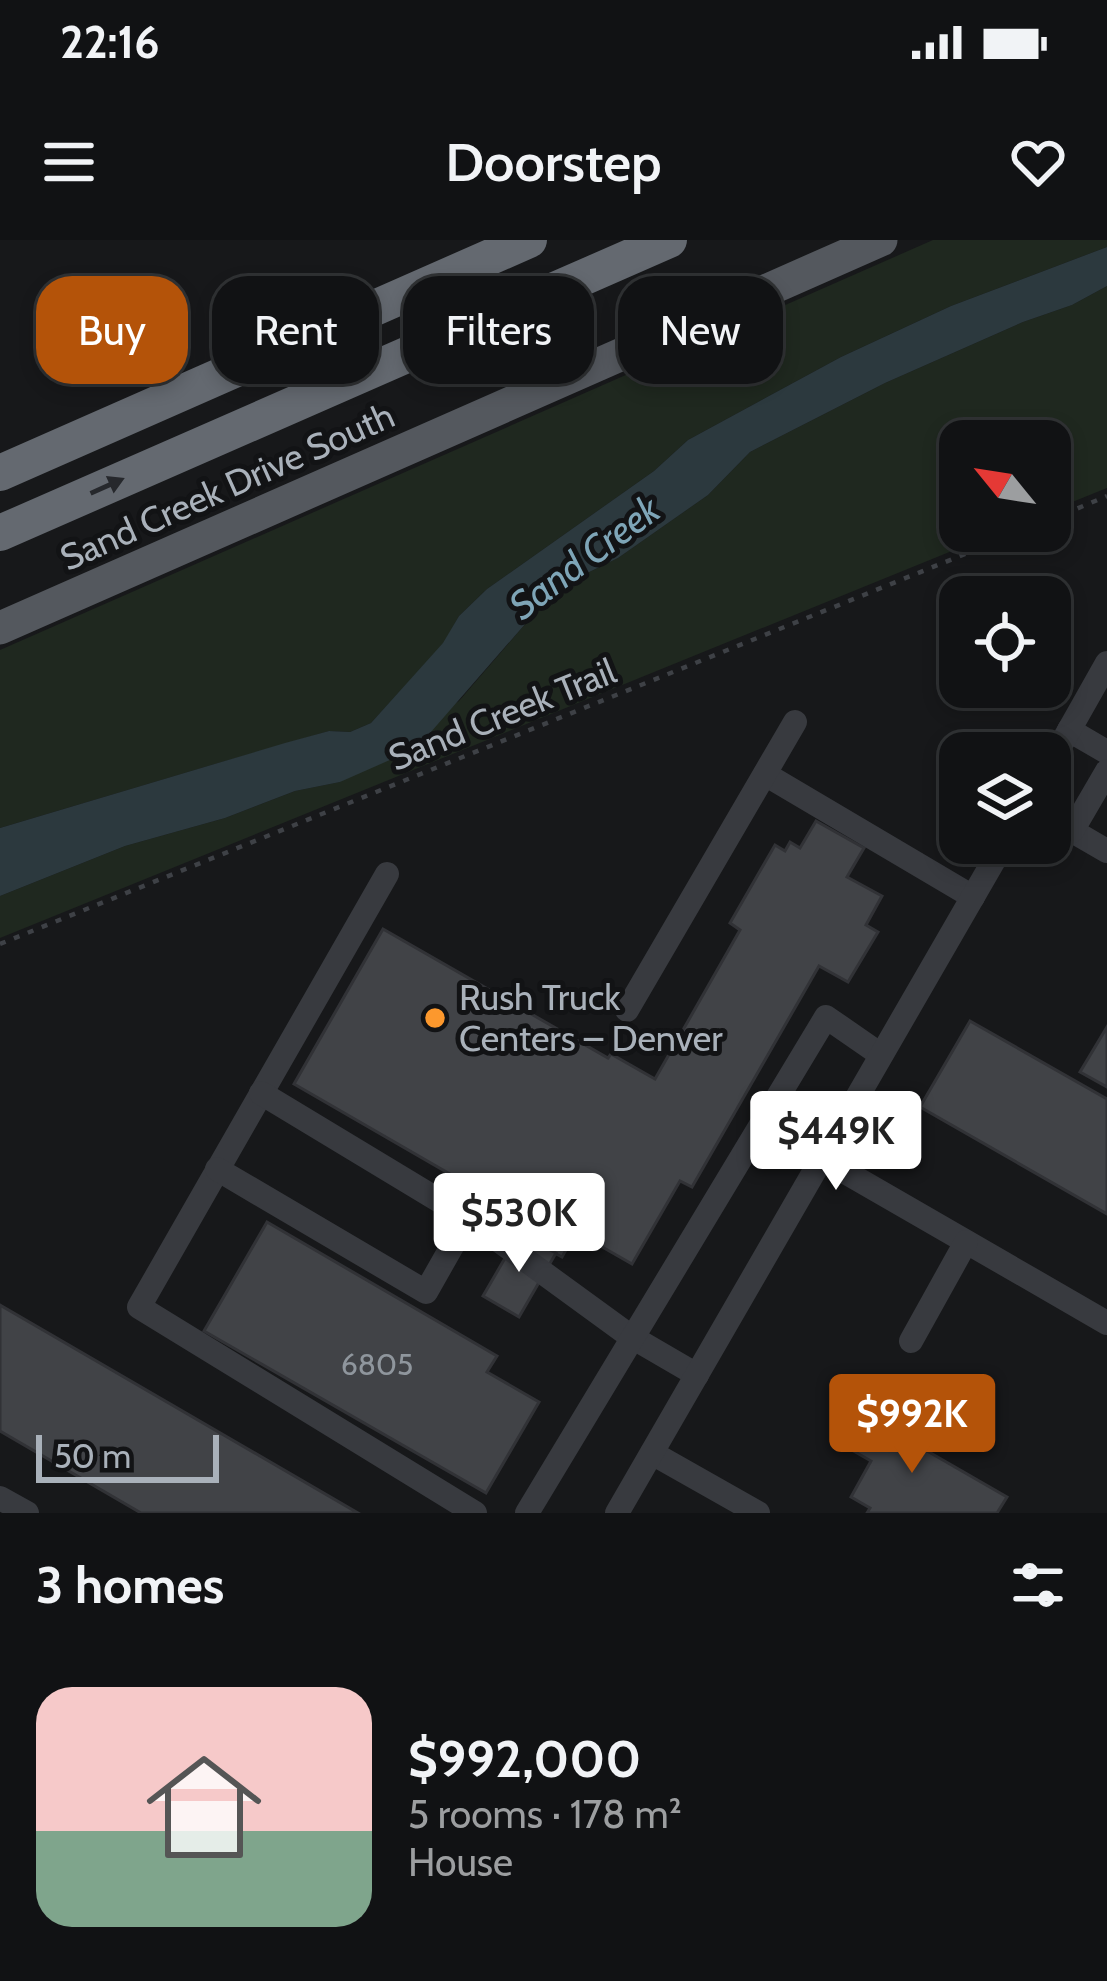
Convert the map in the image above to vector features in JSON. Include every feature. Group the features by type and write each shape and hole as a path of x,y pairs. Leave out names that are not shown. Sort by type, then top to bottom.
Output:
{"highway":[{"path":"0,473 529,240"},
{"path":"0,533 669,240"}],"main road":[{"name":"Sand Creek Drive South","path":"0,628 881,240"}],"street":[{"path":"1107,663 1069,730 1107,752"},
{"path":"627,1010 795,722"},
{"path":"1071,812 1107,771"},
{"path":"765,774 973,897"},
{"path":"1071,830 1107,851"},
{"path":"617,1513 992,864"},
{"path":"387,874 139,1307 476,1513"},
{"path":"527,1513 826,1017 881,1055"},
{"path":"261,1093 468,1218 630,1336 697,1375"},
{"path":"821,1158 1107,1323"},
{"path":"217,1169 426,1292 468,1218"},
{"path":"911,1341 966,1242"},
{"path":"652,1453 758,1513"},
{"path":"0,1498 27,1513"}],"path":[{"path":"1071,511 1107,496"},
{"name":"Sand Creek Trail","path":"0,944 970,552"}],"shaded area":[{"path":"933,240 1107,240 1107,247 951,306 841,357 688,440 654,471 487,589 371,723 350,732 329,731 0,828 0,650 618,378 618,384 783,384 783,306"},
{"path":"1107,286 1107,488 1071,503 1071,420 939,420 939,552 949,552 0,938 0,896 125,846 225,818 295,791 340,782 459,701 533,615 579,577 618,558 708,495 750,452 885,383"}],"water":[{"name":"Sand Creek","path":"1107,247 1107,286 885,383 750,452 708,495 618,558 579,577 533,615 417,748 340,782 295,791 225,818 125,846 0,896 0,828 285,743 329,731 350,732 371,723 487,589 654,471 688,440 841,357 951,306"}],"building":[{"name":"Rush Truck Centers – Denver","path":"816,821 864,848 847,877 882,896 866,925 878,932 848,982 819,966 692,1187 680,1181 632,1264 576,1232 562,1257 511,1229 519,1214 294,1084 383,929 608,1058 611,1054 655,1079 740,930 730,923 775,845 785,851 790,842 800,848"},
{"path":"970,1021 1107,1099 1107,1214 920,1107"},
{"path":"1107,1027 1107,1087 1080,1072"},
{"path":"267,1222 497,1356 487,1372 539,1402 486,1493 204,1331"},
{"path":"519,1234 556,1253 519,1317 483,1296"},
{"path":"0,1305 358,1513 141,1513 0,1431"},
{"path":"856,1410 1007,1497 997,1513 867,1513 870,1508 851,1497 871,1461 838,1442"}],"place":[{"name":"Rush Truck Centers – Denver","path":"435,1018"}]}
